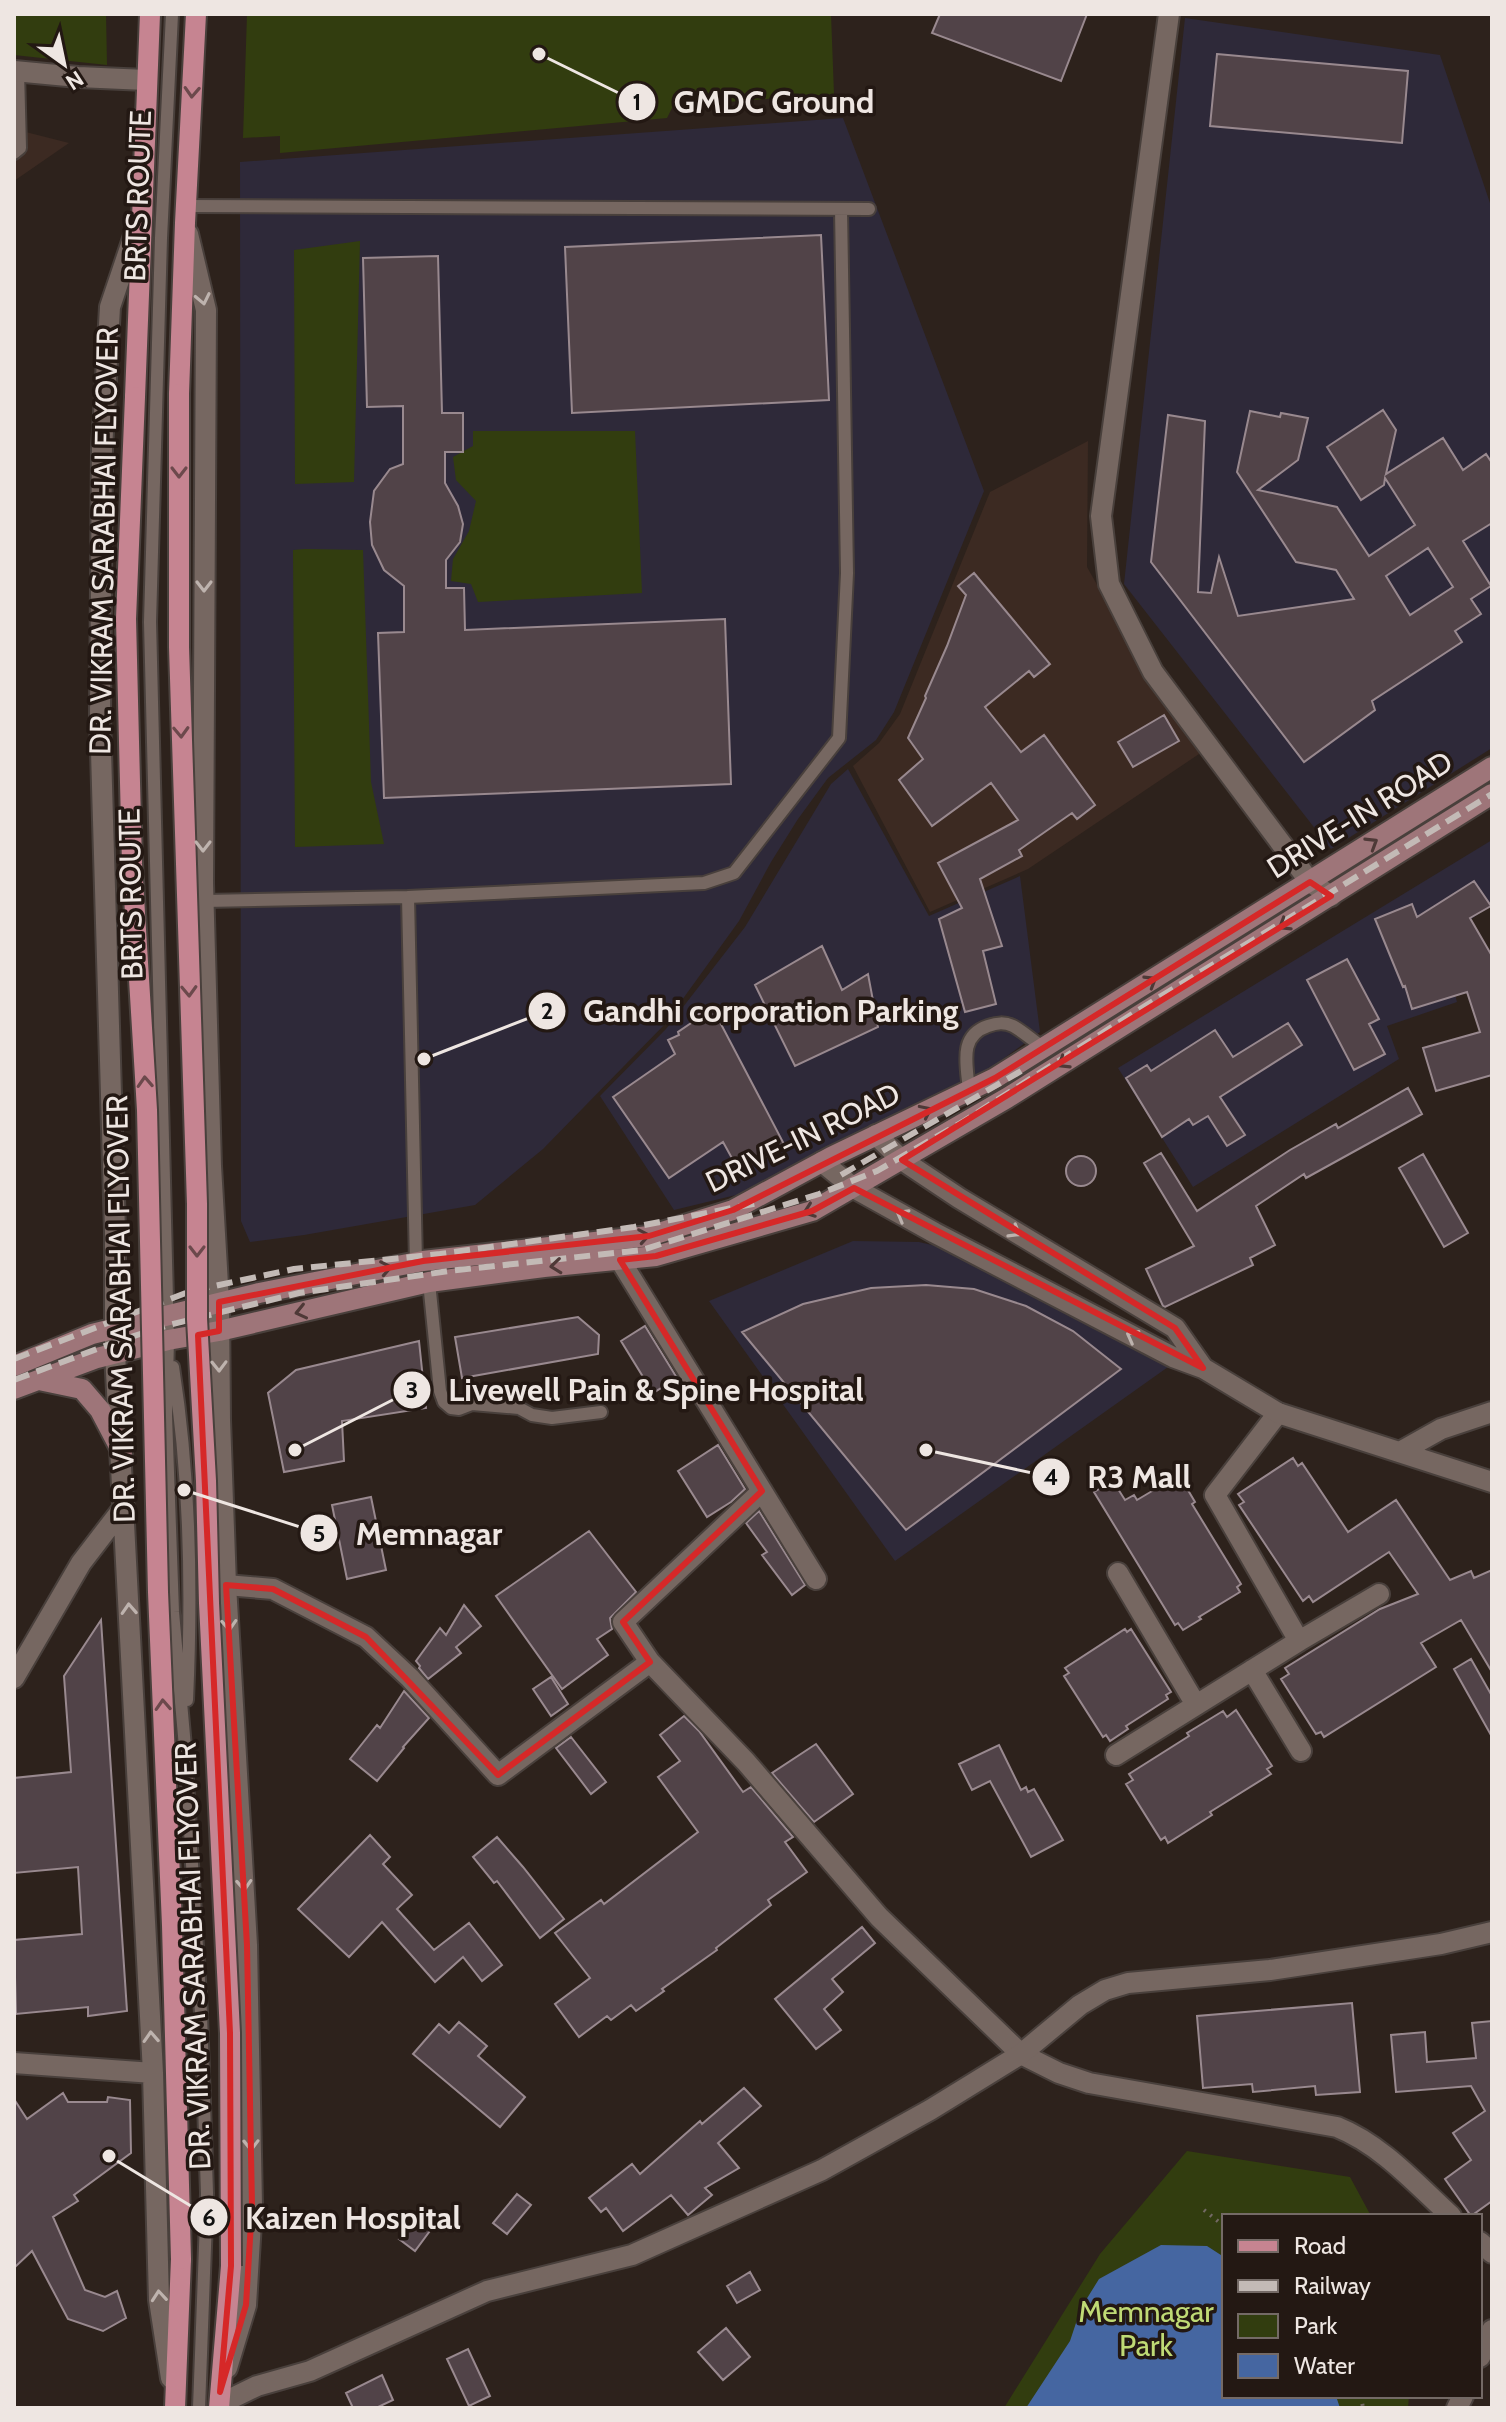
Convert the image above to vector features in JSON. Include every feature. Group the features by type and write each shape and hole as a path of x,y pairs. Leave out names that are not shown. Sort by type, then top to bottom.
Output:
{"main road":[{"name":"DR. VIKRAM SARABHAI FLYOVER","path":"150,14 126,619 132,864 147,1110 158,1592 172,1925 181,2259 175,2405"},
{"name":"DR. VIKRAM SARABHAI FLYOVER","path":"196,14 179,394 179,647 197,1204 197,1319 230,2033 231,2266 220,2401"},
{"name":"DRIVE-IN ROAD","path":"14,1366 92,1334 219,1302 416,1263 649,1236 733,1210 822,1162 995,1078 1492,767"},
{"name":"DRIVE-IN ROAD","path":"14,1389 115,1353 168,1340 429,1282 656,1256 812,1211 1131,1021 1492,794"},
{"path":"39,1380 82,1389 100,1410 122,1452"}],"street":[{"path":"1169,14 1101,516 1109,584 1153,672 1310,882 1331,896"},
{"path":"16,71 146,80"},
{"path":"186,215 206,310 204,901 226,1585 247,1945 252,2206 246,2305 220,2401"},
{"path":"141,216 110,307 102,449 100,717 115,1232 115,1353 153,2073 159,2300 175,2405"},
{"path":"876,1135 902,1160 959,1198 1175,1328 1203,1368"},
{"path":"822,1162 854,1188 935,1233 1159,1350 1203,1368 1278,1413 1492,1482"},
{"path":"620,1260 816,1579"},
{"path":"1400,1452 1441,1429 1492,1412"},
{"path":"1278,1413 1215,1495 1299,1641"},
{"path":"762,1491 623,1622 650,1662 746,1762 879,1917 1021,2054 1059,2073 1089,2083 1337,2127 1359,2136 1379,2150 1449,2214"},
{"path":"14,1678 81,1563 124,1507"},
{"path":"1118,1573 1196,1705"},
{"path":"226,1585 273,1589 366,1637 410,1678 498,1775 650,1662"},
{"path":"1116,1755 1379,1594"},
{"path":"1252,1670 1301,1751"},
{"path":"220,2401 257,2386 310,2371 487,2291 632,2255 822,2170 930,2110 1021,2054 1080,2005 1105,1990 1128,1983 1270,1970 1441,1944 1492,1932"},
{"path":"14,2063 153,2073"},
{"path":"1482,2352 1492,2330"}],"lane":[{"name":"BRTS ROUTE","path":"172,14 150,622 167,1316 181,1417 191,1612 185,1747 201,2014 207,2193 199,2408"},
{"path":"14,153 20,148 16,71"},
{"path":"204,901 408,897 704,883 734,873 839,738 847,573 841,209"},
{"path":"186,215 869,209"},
{"path":"408,897 416,1263"},
{"path":"969,1091 966,1053 969,1039 978,1029 996,1023 1009,1024 1044,1048"},
{"path":"429,1282 440,1391 444,1402 451,1408 459,1409 472,1404 519,1408 532,1415 552,1418 601,1412"}],"path":[{"path":"1204,2210 1222,2224"}],"highlighted area":[{"path":"1310,882 1331,896 902,1160 1175,1328 1203,1368 854,1188 812,1211 656,1256 620,1260 762,1491 623,1622 650,1662 498,1775 366,1637 273,1589 226,1585 247,1945 252,2206 246,2305 220,2392 231,2266 230,2033 198,1335 219,1331 219,1302 423,1261 649,1236 733,1210 995,1078"}],"shaded area":[{"path":"1185,18 1440,55 1492,209 1492,748 1331,849 1124,584"},
{"path":"843,118 984,491 894,712 876,740 828,778 771,862 739,921 664,1025 543,1149 475,1205 250,1242 241,1221 240,162"},
{"path":"14,129 69,143 14,181"},
{"path":"1088,441 1087,567 1149,677 1202,752 1028,869 930,912 853,766 879,743 900,714 990,492"},
{"path":"848,769 929,916 1020,876 1040,1032 988,1070 822,1150 740,1194 674,1210 600,1096 666,1029 745,927 831,784"},
{"path":"1492,840 1492,904 1441,941 1457,1002 1387,1026 1399,1059 1193,1187 1118,1068"},
{"path":"853,1241 919,1242 1022,1266 1112,1323 1168,1367 895,1561 709,1301"}],"green space":[{"path":"14,14 106,14 107,65 14,55"},
{"path":"247,14 831,14 834,94 673,106 667,118 280,153 280,136 243,138"},
{"path":"360,241 354,482 295,484 294,250"},
{"path":"473,431 635,431 642,593 478,602 471,584 451,581 453,559 469,531 476,501 456,480 453,457 473,446"},
{"path":"293,550 363,550 371,782 384,844 295,847"},
{"name":"Memnagar Park","path":"1187,2151 1350,2177 1370,2214 1222,2214 1222,2398 1409,2398 1408,2408 1004,2408 1100,2254"}],"water":[{"path":"1161,2245 1207,2246 1222,2256 1222,2398 1337,2398 1340,2408 1026,2408 1070,2341 1081,2308 1099,2279"}],"building":[{"path":"940,14 1087,14 1061,81 932,33"},
{"path":"1217,54 1408,71 1402,143 1210,126"},
{"path":"821,235 829,400 572,413 565,247"},
{"path":"438,256 442,413 463,413 463,452 445,452 445,483 458,506 463,524 460,542 446,560 446,588 464,588 465,630 725,619 731,784 384,798 378,633 404,632 404,586 384,570 372,545 370,522 374,491 390,469 403,464 403,406 367,407 363,258"},
{"path":"1383,410 1396,430 1386,474 1443,438 1463,470 1486,454 1492,463 1492,523 1463,541 1491,586 1471,599 1481,614 1455,631 1462,642 1372,701 1375,710 1304,762 1151,562 1168,415 1205,421 1198,592 1211,593 1219,557 1238,616 1354,599 1336,570 1296,562 1237,472 1250,411 1308,418 1298,460 1258,490 1337,507 1369,556 1415,525 1385,478 1384,485 1361,500 1327,447","holes":["1428,548 1453,587 1410,615 1386,576"]},
{"path":"974,573 1050,664 1034,677 1029,671 985,707 1021,752 1044,735 1095,805 1077,819 1072,813 1019,850 1022,856 980,879 1002,946 983,951 996,1004 965,1012 939,919 962,908 938,863 1018,820 991,783 932,826 899,780 923,759 908,738 966,595 958,586"},
{"path":"1164,715 1179,741 1133,767 1118,742"},
{"path":"1474,881 1491,906 1470,918 1492,956 1492,1075 1436,1091 1423,1048 1480,1032 1467,992 1412,1009 1375,919 1412,904 1417,917"},
{"path":"822,946 842,990 868,974 878,1027 795,1066 755,985"},
{"path":"1347,959 1379,1019 1369,1024 1385,1054 1354,1070 1307,980"},
{"path":"712,1007 785,1146 739,1171 723,1142 669,1178 613,1097 675,1054 668,1040 679,1035 678,1032 697,1019 695,1016"},
{"path":"1288,1023 1302,1045 1220,1097 1245,1135 1227,1146 1208,1116 1193,1125 1189,1119 1162,1137 1126,1078 1147,1065 1151,1071 1215,1030 1233,1057"},
{"path":"1408,1088 1422,1114 1306,1178 1304,1174 1256,1206 1275,1245 1250,1258 1253,1265 1163,1306 1146,1269 1194,1246 1144,1163 1161,1153 1197,1211 1290,1150 1336,1124 1338,1128"},
{"path":"1423,1154 1468,1233 1444,1247 1399,1168"},
{"path":"1081,1156 1092,1160 1096,1171 1092,1182 1081,1186 1070,1182 1066,1171 1070,1160"},
{"path":"926,1285 974,1289 1026,1306 1073,1331 1121,1369 906,1530 742,1332 803,1304 871,1288"},
{"path":"578,1317 599,1335 598,1354 462,1378 455,1337"},
{"path":"645,1326 677,1378 653,1393 621,1341"},
{"path":"419,1341 426,1408 342,1421 344,1461 284,1472 268,1393 296,1370"},
{"path":"718,1445 745,1489 707,1517 678,1471"},
{"path":"1293,1458 1298,1466 1302,1463 1348,1532 1396,1500 1450,1580 1471,1571 1474,1578 1492,1570 1492,1672 1461,1620 1421,1643 1436,1667 1324,1737 1321,1732 1316,1734 1281,1679 1289,1674 1285,1668 1380,1609 1418,1594 1389,1552 1313,1602 1309,1596 1303,1601 1239,1505 1244,1502 1238,1494"},
{"path":"1179,1475 1195,1502 1192,1504 1241,1584 1237,1587 1240,1592 1183,1630 1178,1623 1175,1625 1094,1492 1113,1481 1125,1500 1134,1495 1137,1500"},
{"path":"371,1497 386,1570 347,1579 332,1505"},
{"path":"759,1511 805,1585 792,1595 762,1555 767,1552 746,1523"},
{"path":"589,1531 636,1592 610,1618 612,1629 597,1639 608,1655 562,1689 496,1596"},
{"path":"464,1605 481,1626 456,1647 461,1653 428,1679 416,1661 440,1628 446,1635"},
{"path":"101,1620 127,2011 88,2016 88,2007 16,2014 14,1940 82,1934 78,1867 14,1873 14,1778 71,1772 64,1676"},
{"path":"1125,1629 1127,1632 1131,1629 1171,1692 1166,1695 1168,1699 1126,1726 1128,1729 1110,1741 1106,1735 1103,1737 1064,1676 1069,1673 1065,1668"},
{"path":"1471,1659 1492,1696 1492,1737 1454,1669"},
{"path":"551,1677 568,1704 551,1716 533,1689"},
{"path":"404,1691 429,1718 377,1781 350,1759 377,1725 380,1728"},
{"path":"1236,1710 1272,1766 1267,1769 1271,1774 1168,1843 1165,1837 1161,1840 1126,1784 1133,1780 1129,1774 1223,1711 1227,1717"},
{"path":"684,1716 699,1731 743,1792 751,1787 793,1837 785,1842 807,1872 768,1900 771,1905 717,1950 662,1989 664,1991 636,2011 631,2005 611,2020 607,2016 579,2037 555,2004 590,1978 555,1933 601,1900 604,1904 698,1832 658,1777 680,1761 660,1735"},
{"path":"571,1737 606,1782 591,1794 556,1748"},
{"path":"816,1744 853,1794 814,1822 772,1773"},
{"path":"999,1745 1021,1790 1026,1787 1028,1792 1034,1789 1063,1840 1031,1857 990,1781 972,1790 959,1764"},
{"path":"370,1835 390,1857 383,1864 412,1895 397,1909 434,1950 469,1923 502,1965 482,1981 463,1957 435,1982 382,1922 349,1957 298,1909"},
{"path":"497,1837 564,1919 540,1938 497,1881 494,1883 473,1857"},
{"path":"862,1927 875,1943 832,1979 843,1992 824,2009 841,2030 816,2049 775,1999"},
{"path":"1352,2003 1360,2092 1316,2095 1315,2086 1253,2092 1252,2084 1203,2088 1197,2016"},
{"path":"1492,2021 1492,2201 1470,2214 1445,2179 1471,2160 1453,2133 1485,2111 1471,2086 1396,2092 1391,2035 1425,2032 1427,2062 1476,2058 1472,2023"},
{"path":"459,2022 487,2046 478,2056 525,2097 500,2127 413,2054 439,2024 449,2033"},
{"path":"744,2088 761,2106 718,2143 739,2168 705,2188 712,2195 688,2215 671,2195 623,2231 606,2208 601,2212 589,2198 632,2164 640,2174 700,2121 702,2124"},
{"path":"63,2093 68,2102 107,2102 108,2097 130,2100 131,2153 74,2195 78,2201 53,2217 85,2290 105,2297 117,2291 126,2318 103,2331 68,2319 32,2251 14,2268 14,2099 27,2119"},
{"path":"517,2194 531,2205 507,2234 493,2223"},
{"path":"422,2208 438,2220 415,2251 399,2239"},
{"path":"750,2272 760,2290 737,2303 727,2286"},
{"path":"726,2328 750,2357 723,2380 698,2352"},
{"path":"468,2349 490,2396 469,2406 447,2359"},
{"path":"382,2375 393,2400 376,2408 353,2408 346,2393"}],"railway":[{"path":"14,1380 169,1325 299,1293 449,1271 642,1250 819,1194 877,1171 964,1121 1145,1006 1492,794"},
{"path":"841,1175 1028,1067"},
{"path":"14,1359 191,1291 294,1269 440,1254 634,1227 758,1203"}],"place":[{"name":"GMDC Ground","path":"539,54"},
{"name":"Gandhi corporation Parking","path":"424,1059"},
{"name":"Livewell Pain & Spine Hospital","path":"295,1450"},
{"name":"R3 Mall","path":"926,1450"},
{"name":"Memnagar","path":"184,1490"},
{"name":"Kaizen Hospital","path":"109,2156"}]}
